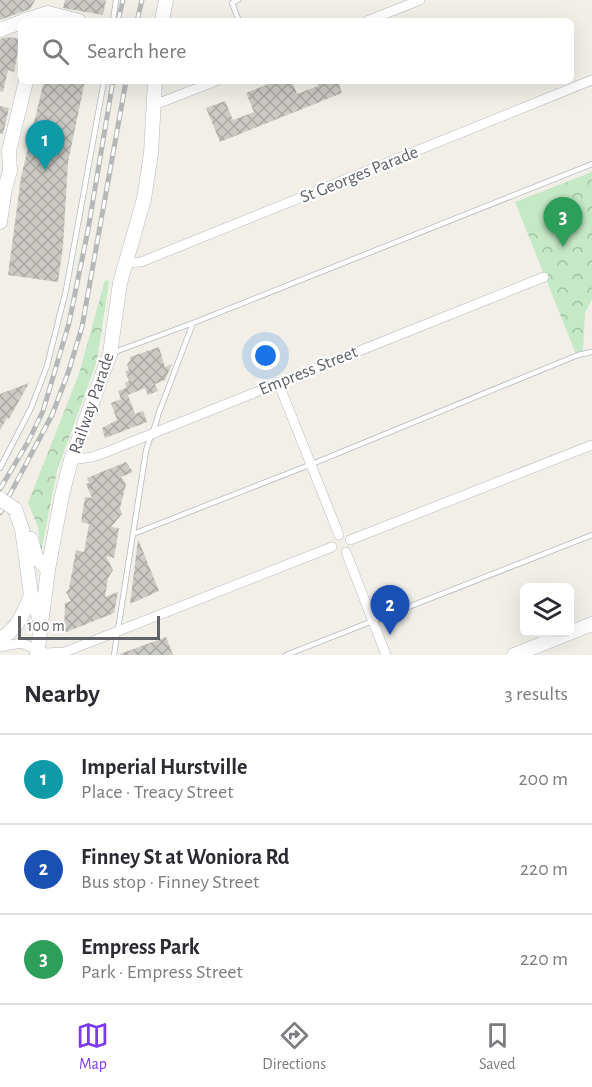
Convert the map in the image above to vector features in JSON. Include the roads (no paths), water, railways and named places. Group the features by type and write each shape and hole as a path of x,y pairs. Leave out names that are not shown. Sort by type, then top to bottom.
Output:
{"street":[{"path":"44,0 40,18 54,14 68,18"},
{"path":"53,0 55,9 71,18"},
{"path":"163,18 166,0"},
{"path":"375,18 420,0"},
{"name":"St Georges Parade","path":"125,263 141,262 592,80"},
{"path":"0,176 4,170 25,84"},
{"name":"Railway Parade","path":"37,653 48,570 62,495 71,460 110,354 125,263 148,176 155,84"},
{"path":"154,105 208,84"},
{"path":"0,222 10,171 9,151"},
{"name":"Empress Street","path":"71,460 92,457 150,435 544,277"},
{"path":"278,382 339,535"},
{"path":"350,540 592,445"},
{"path":"0,499 27,521 36,557 48,570"},
{"path":"15,509 22,529 30,595 41,624"},
{"path":"339,535 345,535 350,540 350,547 346,552 336,552 332,547 333,540 339,535"},
{"path":"0,647 21,643 37,653 59,654 332,547"},
{"path":"346,552 371,622 386,655"},
{"path":"0,639 13,630 21,620 30,595"},
{"path":"514,655 592,624"}],"lane":[{"path":"114,18 116,0"},
{"path":"238,0 232,3 238,18"},
{"path":"0,468 31,408 47,366 66,290 103,84"},
{"path":"110,354 592,164"},
{"path":"114,655 150,435 157,424 158,415 193,323"},
{"path":"133,534 592,351"},
{"path":"286,655 592,535"}],"railway":[{"path":"119,18 123,0"},
{"path":"138,18 142,0"},
{"path":"0,489 28,442 43,411 69,323 88,230 112,84"},
{"path":"0,513 52,415 82,327 125,84"}],"place":[{"name":"Imperial Hurstville","path":"45,170"},
{"name":"Empress Park","path":"563,247"},
{"name":"Finney St at Woniora Rd","path":"390,635"}]}
